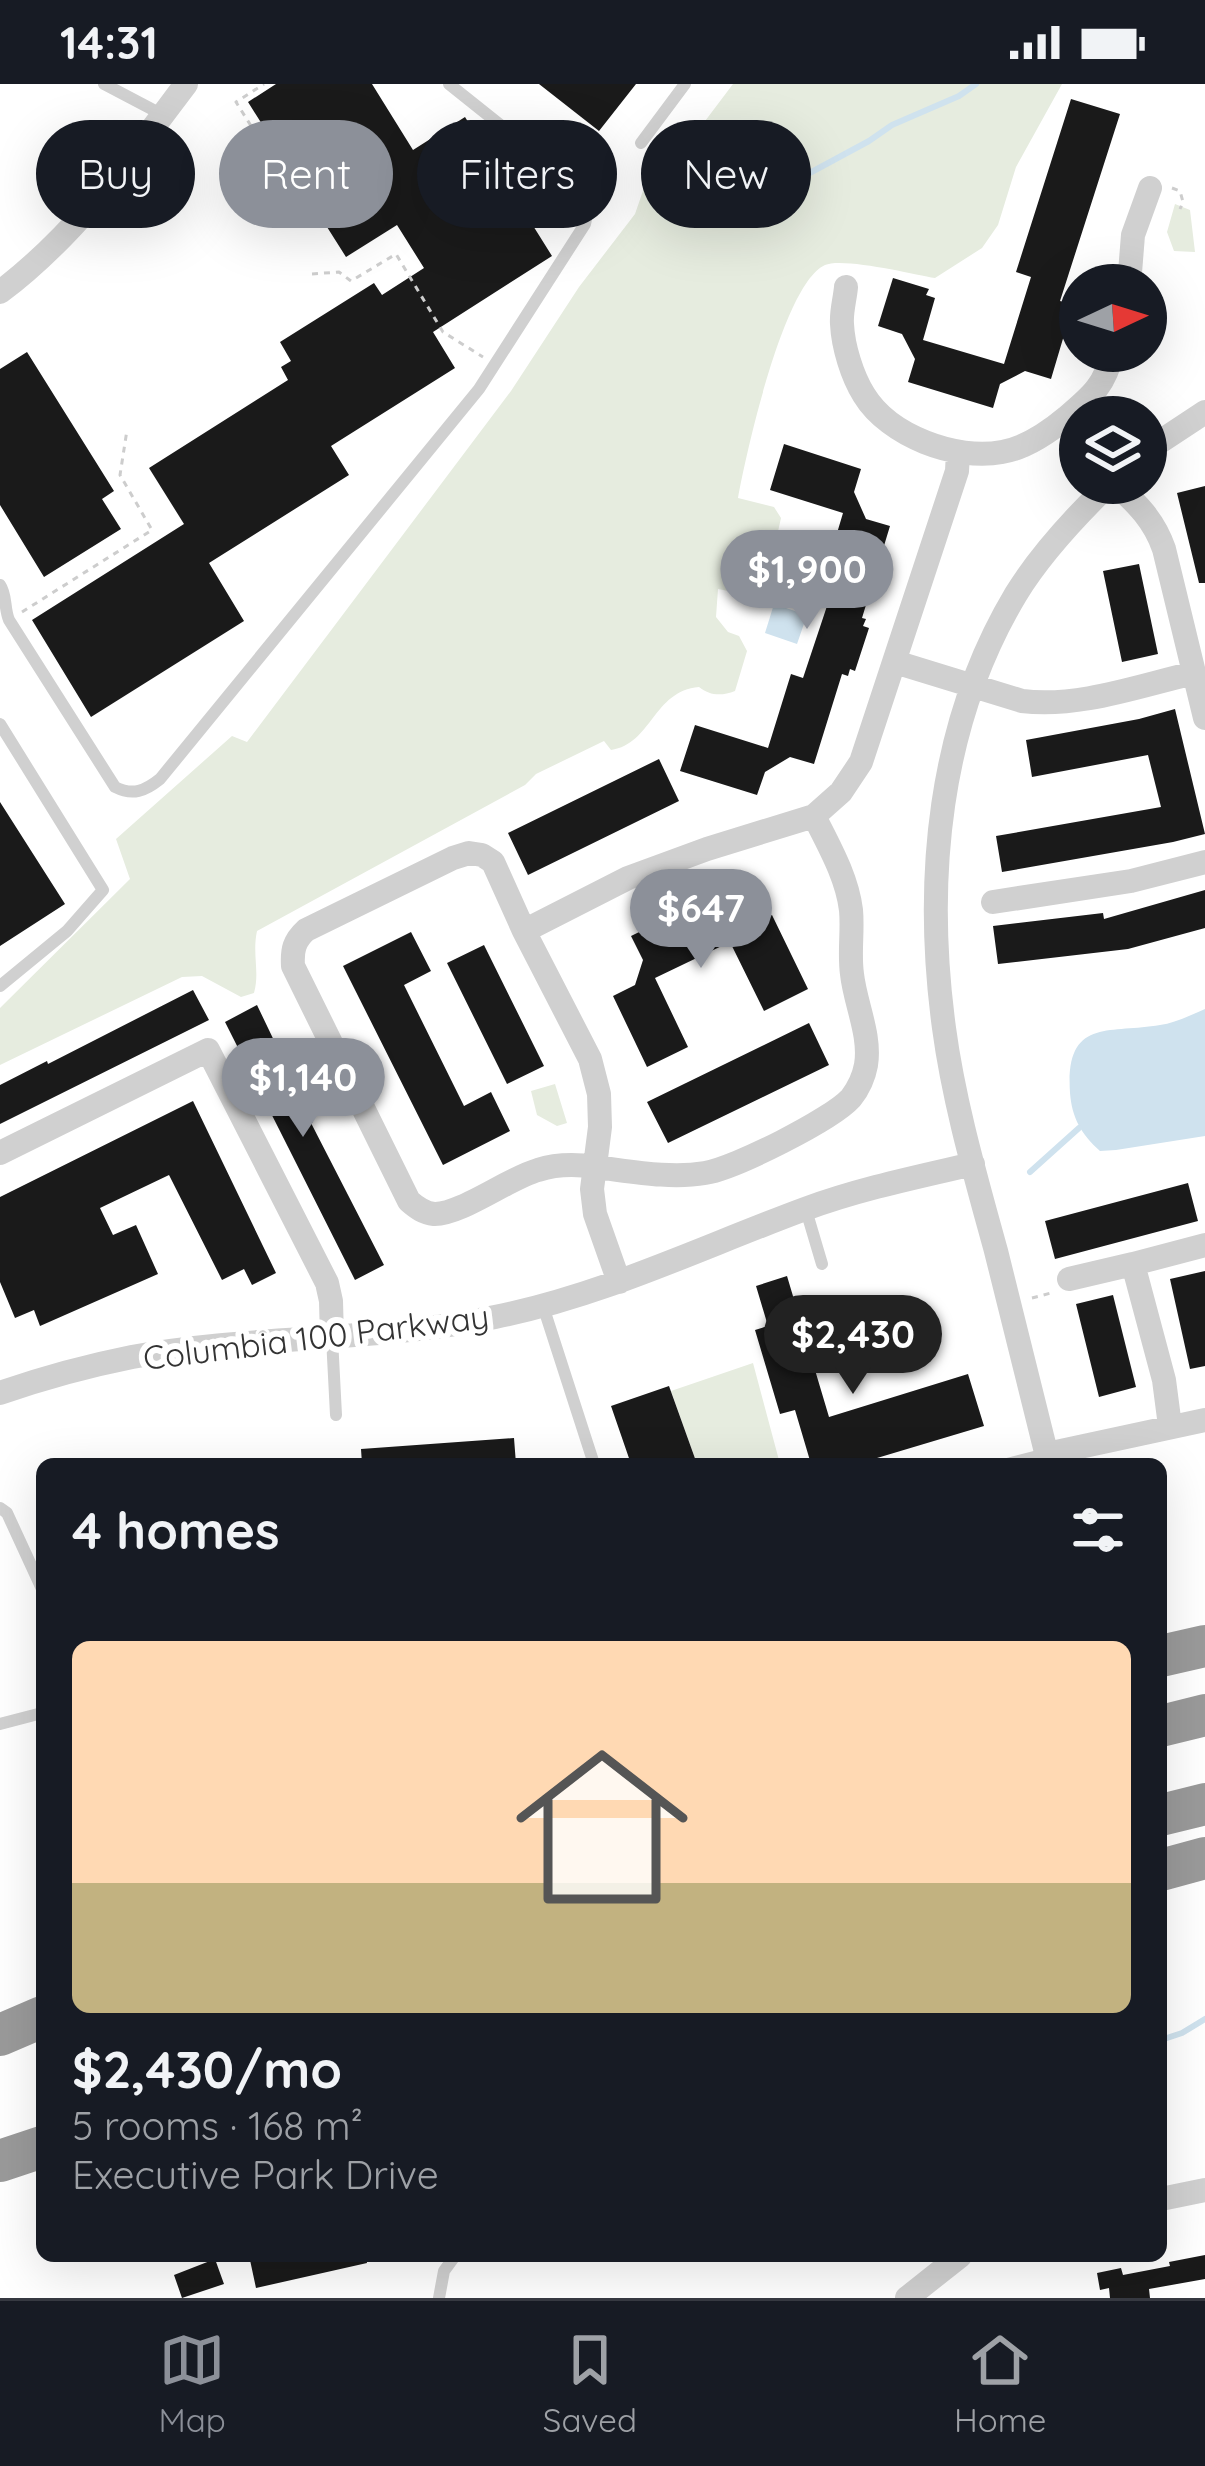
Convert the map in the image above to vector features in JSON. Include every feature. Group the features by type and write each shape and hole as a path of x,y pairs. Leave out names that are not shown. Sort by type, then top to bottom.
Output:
{"highway":[{"path":"1167,1654 1205,1646"},
{"path":"1167,1724 1205,1715"},
{"path":"1167,1814 1205,1804"},
{"path":"1167,1868 1205,1858"},
{"path":"0,2035 36,2020"},
{"path":"0,2161 36,2149"}],"street":[{"path":"0,292 52,246 134,156 186,84"},
{"path":"1131,264 1133,235 1150,188"},
{"path":"846,287 841,321 864,396 902,430 941,450 982,455 1008,452 1048,431 1097,392 1105,372"},
{"path":"1167,437 1205,412"},
{"path":"524,931 628,878 814,816 842,791 861,762 957,471 958,452"},
{"path":"1048,1458 944,1033 934,909 936,863 947,773 972,687 994,633 1018,590 1089,504"},
{"path":"1137,504 1157,530 1164,549 1205,718"},
{"path":"895,662 1022,701 1068,702 1193,673"},
{"path":"619,1282 595,1214 592,1189 595,1167 600,1127 599,1094 590,1059 493,862 469,853 453,858 306,930 297,939 293,966 418,1209 429,1214 451,1211 535,1171 559,1165 595,1167 686,1175 710,1173 830,1115 850,1098 862,1079 867,1060 851,971 850,908 842,876 814,816"},
{"path":"993,902 1100,886 1205,862"},
{"path":"0,1153 208,1050 326,1283 332,1301 332,1337"},
{"name":"Columbia 100 Parkway","path":"0,1393 134,1357 450,1326 543,1306 619,1282 806,1209 973,1164"},
{"path":"1069,1279 1205,1245"},
{"path":"1133,1264 1164,1379 1170,1426"},
{"path":"1052,1458 1205,1420"},
{"path":"1167,2198 1205,2190"},
{"path":"907,2298 952,2262"}],"lane":[{"path":"107,84 163,115"},
{"path":"0,585 9,620 116,787 125,792 147,790 479,389 585,224 584,192 449,84"},
{"path":"658,120 685,84"},
{"path":"0,724 103,890 67,931 0,986"},
{"path":"806,1209 822,1264"},
{"path":"543,1306 591,1458"},
{"path":"332,1337 336,1415"},
{"path":"0,1508 7,1513 36,1576"},
{"path":"0,1724 36,1715"},
{"path":"439,2298 451,2262"}],"path":[{"path":"247,120 236,103 264,84"},
{"path":"311,274 339,272 351,281 396,254 443,332 495,365"},
{"path":"9,620 152,530 120,476 127,430"}],"shaded area":[{"path":"733,84 1062,84 1016,167 998,225 982,248 935,278 861,265 825,265 810,278 795,303 769,371 738,498 774,507 781,518 765,590 754,596 718,589 716,617 728,632 739,636 747,651 735,691 716,694 699,687 684,691 625,746 611,750 604,741 536,774 525,785 257,931 254,993 241,997 202,976 182,977 0,1065 0,1008 130,879 116,839 232,736 247,742 511,391 579,287 635,214 641,197 641,228 811,228 811,120 706,120"},
{"path":"1175,204 1190,210 1195,252 1174,251 1167,232"},
{"path":"555,1084 567,1123 557,1126 537,1115 531,1091"},
{"path":"753,1363 778,1458 695,1458 671,1391"}],"water":[{"path":"774,604 807,615 797,644 765,633"},
{"path":"1205,1009 1205,1136 1100,1151 1079,1125 1071,1102 1070,1069 1083,1040 1108,1030 1166,1024"}],"building":[{"path":"276,84 372,84 413,150 417,147 417,228 534,228 552,256 433,332 455,368 331,446 349,475 209,563 244,621 91,717 32,620 184,524 149,468 288,380 281,367 291,361 280,342 374,283 382,295 424,268 397,225 393,228 393,120 259,120 248,102"},
{"path":"539,84 636,84 608,120 585,120"},
{"path":"1071,99 1120,114 1072,264 1059,264 1059,352 1051,379 1025,371 1000,384 993,408 908,382 915,359 902,334 878,326 893,278 929,289 926,295 935,298 923,340 1004,364 1031,277 1016,272"},
{"path":"328,228 392,228 346,257"},
{"path":"27,352 114,491 102,499 121,529 44,577 0,505 0,369"},
{"path":"784,444 861,469 854,492 866,519 890,526 862,618 866,619 863,626 869,628 855,671 842,674 814,764 790,757 765,772 757,795 680,771 695,725 768,748 791,674 803,678 832,591 821,587 843,513 770,490"},
{"path":"1205,486 1205,583 1199,583 1177,493"},
{"path":"1139,564 1158,654 1122,662 1103,571"},
{"path":"1175,709 1205,834 1002,872 996,836 1161,807 1148,755 1032,777 1026,740"},
{"path":"659,759 679,801 528,875 508,833"},
{"path":"0,802 65,904 0,946"},
{"path":"1205,890 1205,928 1128,949 998,964 993,926 1103,913 1104,919"},
{"path":"713,896 725,920 747,927 772,915 808,989 764,1011 730,942 655,978 688,1047 647,1067 613,996 635,985 643,960 631,936"},
{"path":"411,932 431,971 404,985 464,1106 491,1092 510,1131 443,1165 343,966"},
{"path":"484,945 544,1066 507,1084 447,963"},
{"path":"193,990 209,1020 0,1124 0,1085"},
{"path":"257,1005 384,1265 355,1280 225,1022"},
{"path":"809,1023 829,1065 668,1143 647,1102"},
{"path":"193,1101 276,1273 252,1285 244,1269 222,1280 169,1175 100,1208 113,1235 136,1225 158,1274 40,1326 34,1310 15,1318 0,1282 0,1197"},
{"path":"1188,1183 1198,1221 1055,1259 1045,1221"},
{"path":"1205,1271 1205,1366 1190,1369 1170,1279"},
{"path":"787,1276 829,1417 968,1374 984,1426 877,1458 809,1458 795,1410 780,1414 755,1330 768,1326 756,1286"},
{"path":"1113,1295 1136,1387 1099,1397 1076,1304"},
{"path":"669,1386 695,1458 629,1458 611,1406"},
{"path":"514,1438 516,1458 362,1458 361,1449"},
{"path":"1205,2255 1205,2279 1149,2289 1150,2298 1110,2298 1109,2288 1100,2290 1097,2273 1121,2268 1123,2275"},
{"path":"216,2262 224,2284 182,2298 174,2275"},
{"path":"250,2262 367,2262 367,2263 256,2288"}],"waterway":[{"path":"811,172 976,84"},
{"path":"1030,1172 1079,1128"},
{"path":"1167,2038 1205,2019"}]}
